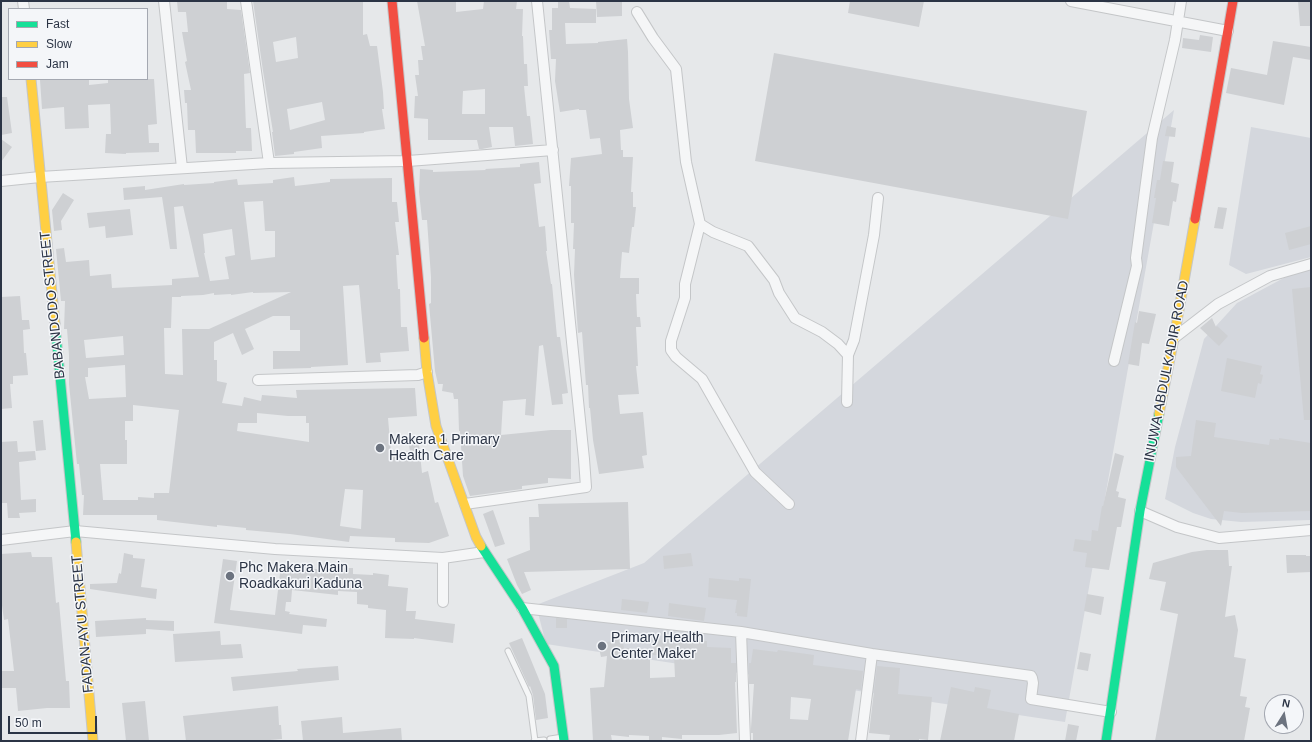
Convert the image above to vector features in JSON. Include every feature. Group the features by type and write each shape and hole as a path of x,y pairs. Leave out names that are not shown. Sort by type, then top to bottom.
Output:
{"street":[{"path":"164,1 182,168"},
{"path":"246,1 268,163"},
{"path":"392,1 427,372 436,426 476,537 484,552 522,608 554,666 563,739"},
{"path":"465,504 586,487 537,1"},
{"path":"1071,1 1228,31"},
{"path":"1114,361 1137,266 1136,258 1152,138 1179,22 1181,1"},
{"name":"INUWA ABDULKADIR ROAD","path":"1106,741 1140,511 1174,338 1233,1"},
{"path":"637,12 653,38 676,69 686,162 700,224 685,284 685,298 671,341 671,350 676,357 702,379 755,472 789,504"},
{"name":"BABANDODO STREET","path":"31,80 75,531"},
{"path":"1,181 40,177 268,163 408,161 552,150"},
{"path":"847,402 848,355 854,340 874,235 878,198"},
{"path":"700,224 713,232 748,246 774,280 779,293 795,318 822,332 838,344 848,355"},
{"path":"1174,338 1218,304 1270,276 1311,264"},
{"path":"258,380 418,375 427,372"},
{"path":"1140,511 1177,527 1219,538 1311,530"},
{"path":"1,540 75,531 275,549 444,558 484,552"},
{"name":"FADAN-AYU STREET","path":"75,531 94,741"},
{"path":"443,602 444,558"},
{"path":"522,608 740,632 872,654 1031,676 1033,683 1031,699 1111,712"},
{"path":"740,632 745,741"},
{"path":"861,741 872,654"}],"lane":[{"path":"508,651 529,696 534,741 563,739"}],"shaded area":[{"path":"1174,110 1065,722 546,644 536,605 644,563"},
{"path":"1251,127 1311,138 1311,257 1246,274 1229,265"},
{"path":"1311,268 1311,520 1241,522 1211,519 1193,513 1165,499 1175,447 1204,339 1237,303 1293,273"}],"building":[{"path":"177,1 227,1 227,9 241,10 250,73 244,74 246,128 251,128 252,151 236,151 236,153 196,153 195,130 188,130 187,103 185,103 184,90 191,90 185,62 187,61 182,32 188,32 186,12 178,12"},
{"path":"253,1 363,1 363,35 367,34 370,46 377,46 383,92 384,109 382,109 385,129 364,133 321,136 322,148 294,152 294,154 275,156 273,132","holes":["296,37 298,58 276,62 273,42","322,102 325,120 290,130 287,109"]},
{"path":"417,1 456,1 456,12 483,9 484,1 517,1 516,9 523,9 522,36 524,64 527,64 528,86 524,86 527,116 530,116 533,144 515,146 513,127 489,127 492,147 482,149 479,149 477,140 428,140 428,119 414,118 415,96 418,96 415,75 419,75 418,60 423,60 421,46 425,46","holes":["485,89 485,114 462,114 463,91"]},
{"path":"558,1 569,1 570,8 596,9 596,23 565,23 566,44 598,43 627,39 629,99 633,128 620,130 621,150 623,150 623,157 633,157 631,192 633,192 633,207 636,207 629,253 622,252 620,278 639,278 639,294 636,294 637,317 640,317 641,327 636,327 638,366 636,366 639,394 618,395 620,414 643,412 647,455 642,456 644,468 599,474 589,408 588,385 586,385 582,332 578,333 574,275 575,249 573,249 574,223 571,223 571,186 569,186 571,158 602,154 600,138 590,139 586,110 579,109 560,112 555,81 556,59 551,59 549,30 552,30 552,8 558,8"},
{"path":"596,1 622,1 622,16 597,17"},
{"path":"850,1 924,1 919,27 848,13"},
{"path":"1298,1 1311,1 1311,26 1300,26"},
{"path":"1200,35 1213,37 1211,52 1182,48 1183,38 1199,40"},
{"path":"1273,41 1311,47 1311,60 1293,57 1284,105 1226,93 1231,68 1267,75"},
{"path":"774,53 1087,111 1068,219 755,161"},
{"path":"154,79 157,124 148,125 149,143 159,143 159,152 126,154 105,153 106,134 111,134 110,104 88,105 89,128 65,129 64,107 42,109 40,80 89,80 89,85 108,83 108,80"},
{"path":"1,97 7,97 12,133 1,135"},
{"path":"1167,126 1176,128 1175,137 1165,136"},
{"path":"1,139 12,147 1,162"},
{"path":"1163,161 1174,162 1171,182 1179,184 1176,202 1173,201 1169,226 1152,223 1157,180 1160,180"},
{"path":"539,162 541,183 534,184 539,227 545,226 546,251 552,284 557,337 560,337 568,393 562,394 563,404 552,405 543,345 539,346 534,416 525,415 526,399 503,401 501,435 551,430 571,430 571,479 548,478 548,483 522,486 522,489 470,496 463,476 458,399 454,399 453,393 442,391 443,384 438,384 435,371 429,304 431,303 431,277 427,220 422,220 419,192 420,169 433,170 433,172 486,170 485,169 520,167 520,164"},
{"path":"294,177 295,186 330,182 330,179 392,178 392,202 397,202 399,222 395,222 399,255 396,255 398,289 400,289 401,327 407,327 409,351 380,353 381,362 366,363 359,285 343,286 348,365 273,369 273,351 300,351 300,330 290,330 290,316 273,316 245,329 254,349 242,355 233,333 214,342 214,360 217,360 217,381 227,383 222,403 242,406 244,397 261,401 262,395 297,398 296,390 415,388 417,416 388,418 391,453 410,451 409,445 419,444 422,473 428,471 435,503 438,502 449,536 429,543 395,542 395,538 350,536 349,542 246,530 246,528 217,525 217,527 157,520 157,515 83,515 84,495 82,495 79,464 77,464 69,384 67,329 64,329 65,301 61,301 56,249 64,248 66,262 89,260 90,276 111,274 112,288 172,285 172,279 199,277 183,206 174,207 177,249 170,249 162,197 124,200 123,188 145,186 145,190 184,184 214,183 237,179 238,185 273,183 273,180","holes":["263,201 265,231 275,231 275,257 251,260 244,202","232,229 235,255 225,257 229,279 210,281 203,234","253,292 291,292 209,329 182,329 183,375 165,374 164,328 171,328 172,297 214,293 214,295","123,336 124,355 86,358 84,340","125,365 126,397 89,399 85,377 88,377 88,368","133,405 179,410 169,493 154,493 154,498 138,497 138,500 103,500 100,464 127,464 125,421 133,421","257,413 306,416 306,423 309,423 309,442 237,431 238,423 257,423","345,489 363,490 361,529 340,526"]},
{"path":"63,193 74,200 61,221 62,230 54,231 52,210"},
{"path":"1218,207 1227,208 1223,229 1214,228"},
{"path":"130,209 133,235 106,238 105,226 89,228 87,213"},
{"path":"1311,226 1311,244 1289,250 1285,233"},
{"path":"1311,287 1311,420 1304,420 1292,289"},
{"path":"20,296 22,320 29,320 30,329 23,330 24,353 26,353 28,375 13,376 13,384 10,384 12,408 1,409 1,297"},
{"path":"1139,311 1156,314 1149,344 1142,343 1139,366 1128,364 1135,322 1137,323"},
{"path":"1212,318 1216,327 1217,326 1228,336 1219,346 1200,328"},
{"path":"1227,358 1262,366 1260,374 1263,375 1261,384 1258,383 1255,398 1221,391"},
{"path":"43,420 46,450 36,451 33,421"},
{"path":"1196,420 1216,423 1214,437 1269,445 1270,439 1279,440 1279,438 1311,443 1311,511 1242,513 1224,511 1221,526 1176,467 1176,457 1191,456"},
{"path":"17,441 18,452 35,451 36,460 19,462 21,500 36,499 36,512 19,513 20,518 8,518 7,503 1,503 1,442"},
{"path":"1115,453 1124,456 1116,491 1119,492 1118,497 1126,499 1121,527 1117,527 1109,570 1085,567 1087,553 1073,551 1075,539 1091,541 1092,530 1098,531 1102,506"},
{"path":"628,502 630,569 524,572 531,590 522,594 507,559 530,550 529,517 539,517 538,504"},
{"path":"493,510 505,544 495,547 483,514"},
{"path":"1228,550 1229,566 1232,566 1225,617 1235,615 1238,630 1234,657 1246,659 1240,696 1247,697 1245,707 1250,708 1244,741 1155,741 1178,614 1160,610 1166,582 1149,579 1153,563 1192,552"},
{"path":"31,552 32,557 52,557 56,603 59,602 66,681 69,681 70,708 47,708 18,711 16,688 1,688 1,671 14,671 8,619 4,620 1,598 1,554"},
{"path":"124,553 133,555 133,558 145,559 141,587 157,589 156,599 90,589 90,584 117,583 119,573 121,574"},
{"path":"691,553 693,566 664,569 663,556"},
{"path":"1286,555 1311,556 1311,572 1287,573"},
{"path":"223,559 237,561 230,610 275,615 281,565 342,572 342,568 353,568 353,574 373,575 373,573 389,575 388,586 408,588 406,611 416,611 415,619 455,624 453,643 414,638 385,638 386,610 368,608 368,605 357,604 357,592 338,591 338,595 292,590 291,602 286,602 285,611 290,612 289,614 327,619 326,627 303,625 302,634 214,623"},
{"path":"709,578 739,581 739,578 751,579 747,617 737,616 737,613 735,613 737,600 708,597"},
{"path":"1087,594 1104,597 1101,615 1084,611"},
{"path":"622,599 649,602 647,613 621,610"},
{"path":"669,603 706,608 704,621 668,616"},
{"path":"146,618 146,620 174,621 174,631 146,629 146,634 96,637 95,621"},
{"path":"556,618 567,619 567,628 556,628"},
{"path":"220,631 221,645 241,644 243,658 175,662 173,634"},
{"path":"522,638 545,694 548,718 536,720 533,695 530,686 529,687 509,643"},
{"path":"622,639 624,648 650,650 650,678 675,677 674,656 653,655 654,640 707,641 707,647 731,648 731,663 736,663 735,682 737,733 719,735 682,735 682,739 662,737 662,741 649,741 649,736 629,735 629,737 611,735 612,741 593,741 590,688 604,687 607,656 601,657 598,644"},
{"path":"753,649 777,652 778,650 814,655 813,665 863,671 861,690 856,689 848,741 753,741 753,733 751,733 751,728 754,684 749,684 749,663 751,663","holes":["791,697 811,699 808,720 790,719"]},
{"path":"1080,652 1091,654 1088,671 1077,669"},
{"path":"338,666 339,680 233,691 231,677 298,671 297,669"},
{"path":"877,666 900,668 898,694 932,697 928,740 919,739 919,741 889,741 890,735 869,733"},
{"path":"951,687 974,692 975,687 991,690 987,708 1019,714 1014,741 940,741"},
{"path":"145,701 149,741 126,741 122,703"},
{"path":"278,706 279,725 281,725 282,739 258,741 186,741 183,716"},
{"path":"342,717 343,733 401,728 402,741 303,741 301,721"},
{"path":"1068,724 1079,726 1076,741 1065,741"}],"traffic: fast":[{"path":"55,324 76,542"},
{"path":"1106,741 1140,511 1159,414"},
{"path":"481,546 522,608 554,666 564,741"}],"traffic: slow":[{"path":"31,80 55,324"},
{"path":"1159,414 1195,219"},
{"path":"424,338 427,372 436,426 476,537 481,546"},
{"path":"76,542 93,741"}],"traffic: jam":[{"path":"392,1 424,338"},
{"path":"1195,219 1233,1"}],"place":[{"name":"Makera 1 Primary Health Care","path":"380,448"},
{"name":"Phc Makera Main Roadkakuri Kaduna","path":"230,576"},
{"name":"Primary Health Center Maker","path":"602,646"}]}
